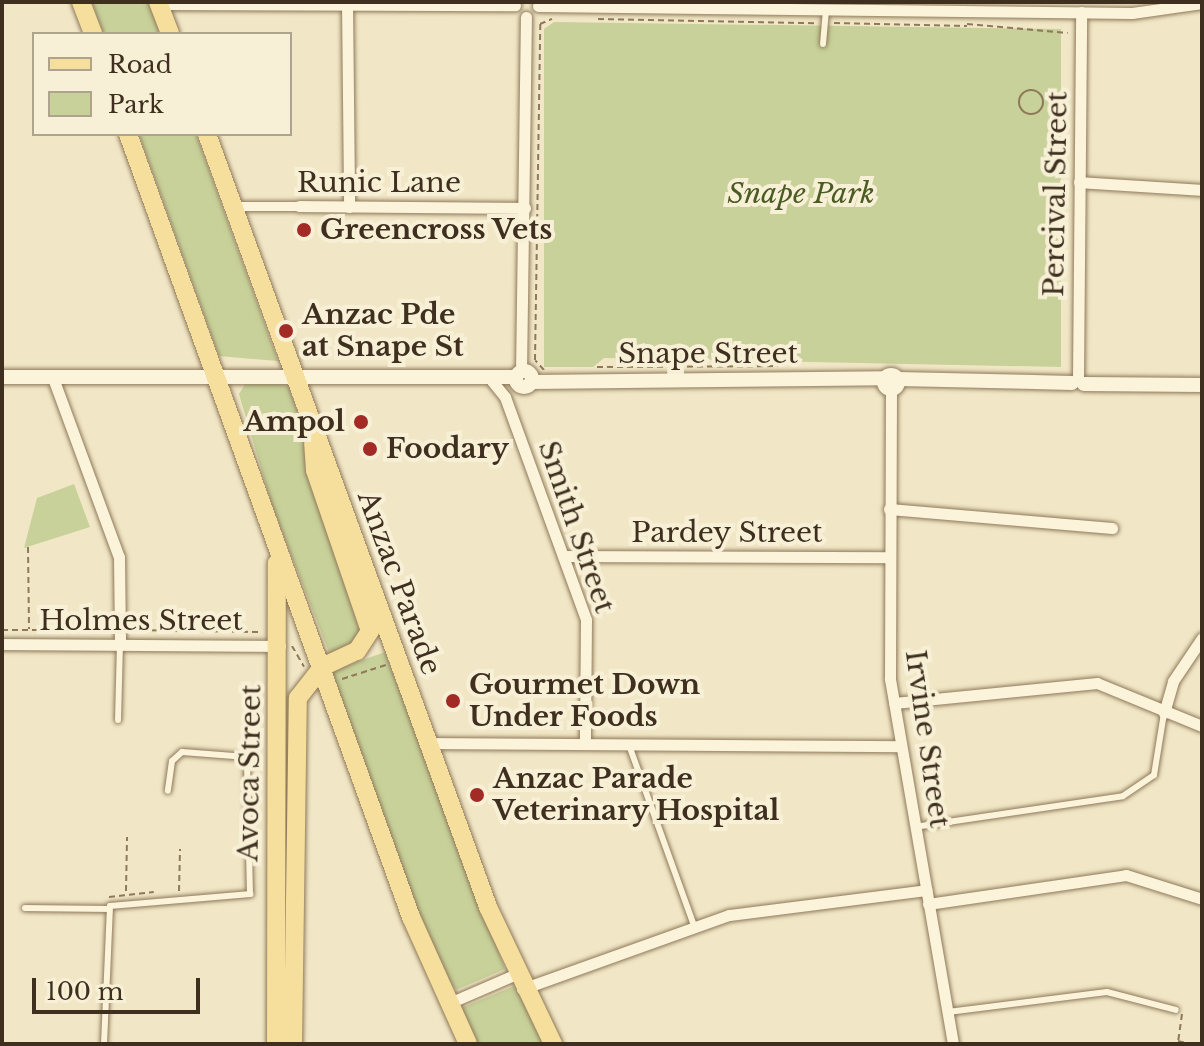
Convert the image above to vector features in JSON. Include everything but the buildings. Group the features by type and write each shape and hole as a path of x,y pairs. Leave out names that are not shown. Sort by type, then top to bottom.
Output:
{"main road":[{"path":"81,2 92,32"},
{"path":"159,3 169,32"},
{"path":"129,136 263,504 314,669 335,707 447,1004 468,1044"},
{"name":"Anzac Parade","path":"208,136 518,982 553,1044"},
{"path":"296,711 314,669 357,651 370,631 315,470 315,432"},
{"name":"Avoca Street","path":"263,504 277,565 293,1044"},
{"path":"296,711 318,695 335,707"},
{"name":"Avoca Street","path":"276,1044 296,711"}],"street":[{"path":"159,3 516,4 526,17 524,376"},
{"path":"347,3 349,207"},
{"path":"526,17 537,4 967,6 1081,12 1202,3"},
{"name":"Percival Street","path":"1078,381 1081,12"},
{"path":"1079,182 1202,190"},
{"name":"Runic Lane","path":"233,206 525,208"},
{"name":"Snape Street","path":"2,377 487,380 557,376 891,384 1078,381 1202,385"},
{"path":"53,378 119,557 120,645"},
{"name":"Smith Street","path":"487,380 505,397 586,620 585,744"},
{"name":"Irvine Street","path":"891,384 889,509 894,703 953,1044"},
{"path":"889,509 1112,528"},
{"name":"Pardey Street","path":"565,556 890,557"},
{"path":"1164,713 1173,681 1202,638"},
{"name":"Holmes Street","path":"2,644 280,646"},
{"path":"894,703 1097,683 1202,726"},
{"path":"428,743 901,746"},
{"path":"928,904 1126,875 1202,899"},
{"path":"447,1004 694,926 801,900 848,903 926,890"}],"lane":[{"path":"823,44 824,5"},
{"path":"118,720 120,645"},
{"path":"914,827 1123,796 1154,775 1164,713"},
{"path":"628,744 694,926"},
{"path":"25,908 107,909 126,900 250,894 252,770 238,753 182,752 172,761 168,791"},
{"path":"104,1044 107,909"},
{"path":"948,1012 1107,992 1176,1010"}],"path":[{"path":"967,6 967,26"},
{"path":"557,376 535,360 540,24 568,18"},
{"path":"583,19 1063,27 1070,35"},
{"path":"1019,90 1043,94 1037,117 1027,117 1023,104 1019,90"},
{"path":"585,371 607,363 787,366"},
{"path":"28,547 29,630"},
{"path":"2,630 265,632"},
{"path":"280,646 297,649 314,669"},
{"path":"335,681 388,664 391,675"},
{"path":"126,900 127,837"},
{"path":"107,900 126,892 179,896 180,849"},
{"path":"126,877 133,876"},
{"path":"1176,1010 1185,1015 1178,1041 1190,1044"}],"green space":[{"path":"92,2 148,2 159,32 102,32"},
{"name":"Snape Park","path":"554,22 1061,29 1061,367 604,358 593,367 544,367 544,29"},
{"path":"140,136 197,136 278,361 219,356"},
{"path":"247,381 280,381 289,388 303,428 305,452 364,629 352,646 330,655 272,505 239,394"},
{"path":"74,484 90,527 24,548 37,498"},
{"path":"385,652 505,969 456,990 436,963 332,671"},
{"path":"514,986 546,1044 477,1044 459,1009"}],"place":[{"name":"Greencross Vets","path":"304,230"},
{"name":"Anzac Pde at Snape St","path":"286,331"},
{"name":"Ampol","path":"361,422"},
{"name":"Foodary","path":"370,449"},
{"name":"Gourmet Down Under Foods","path":"453,701"},
{"name":"Anzac Parade Veterinary Hospital","path":"477,795"}]}
